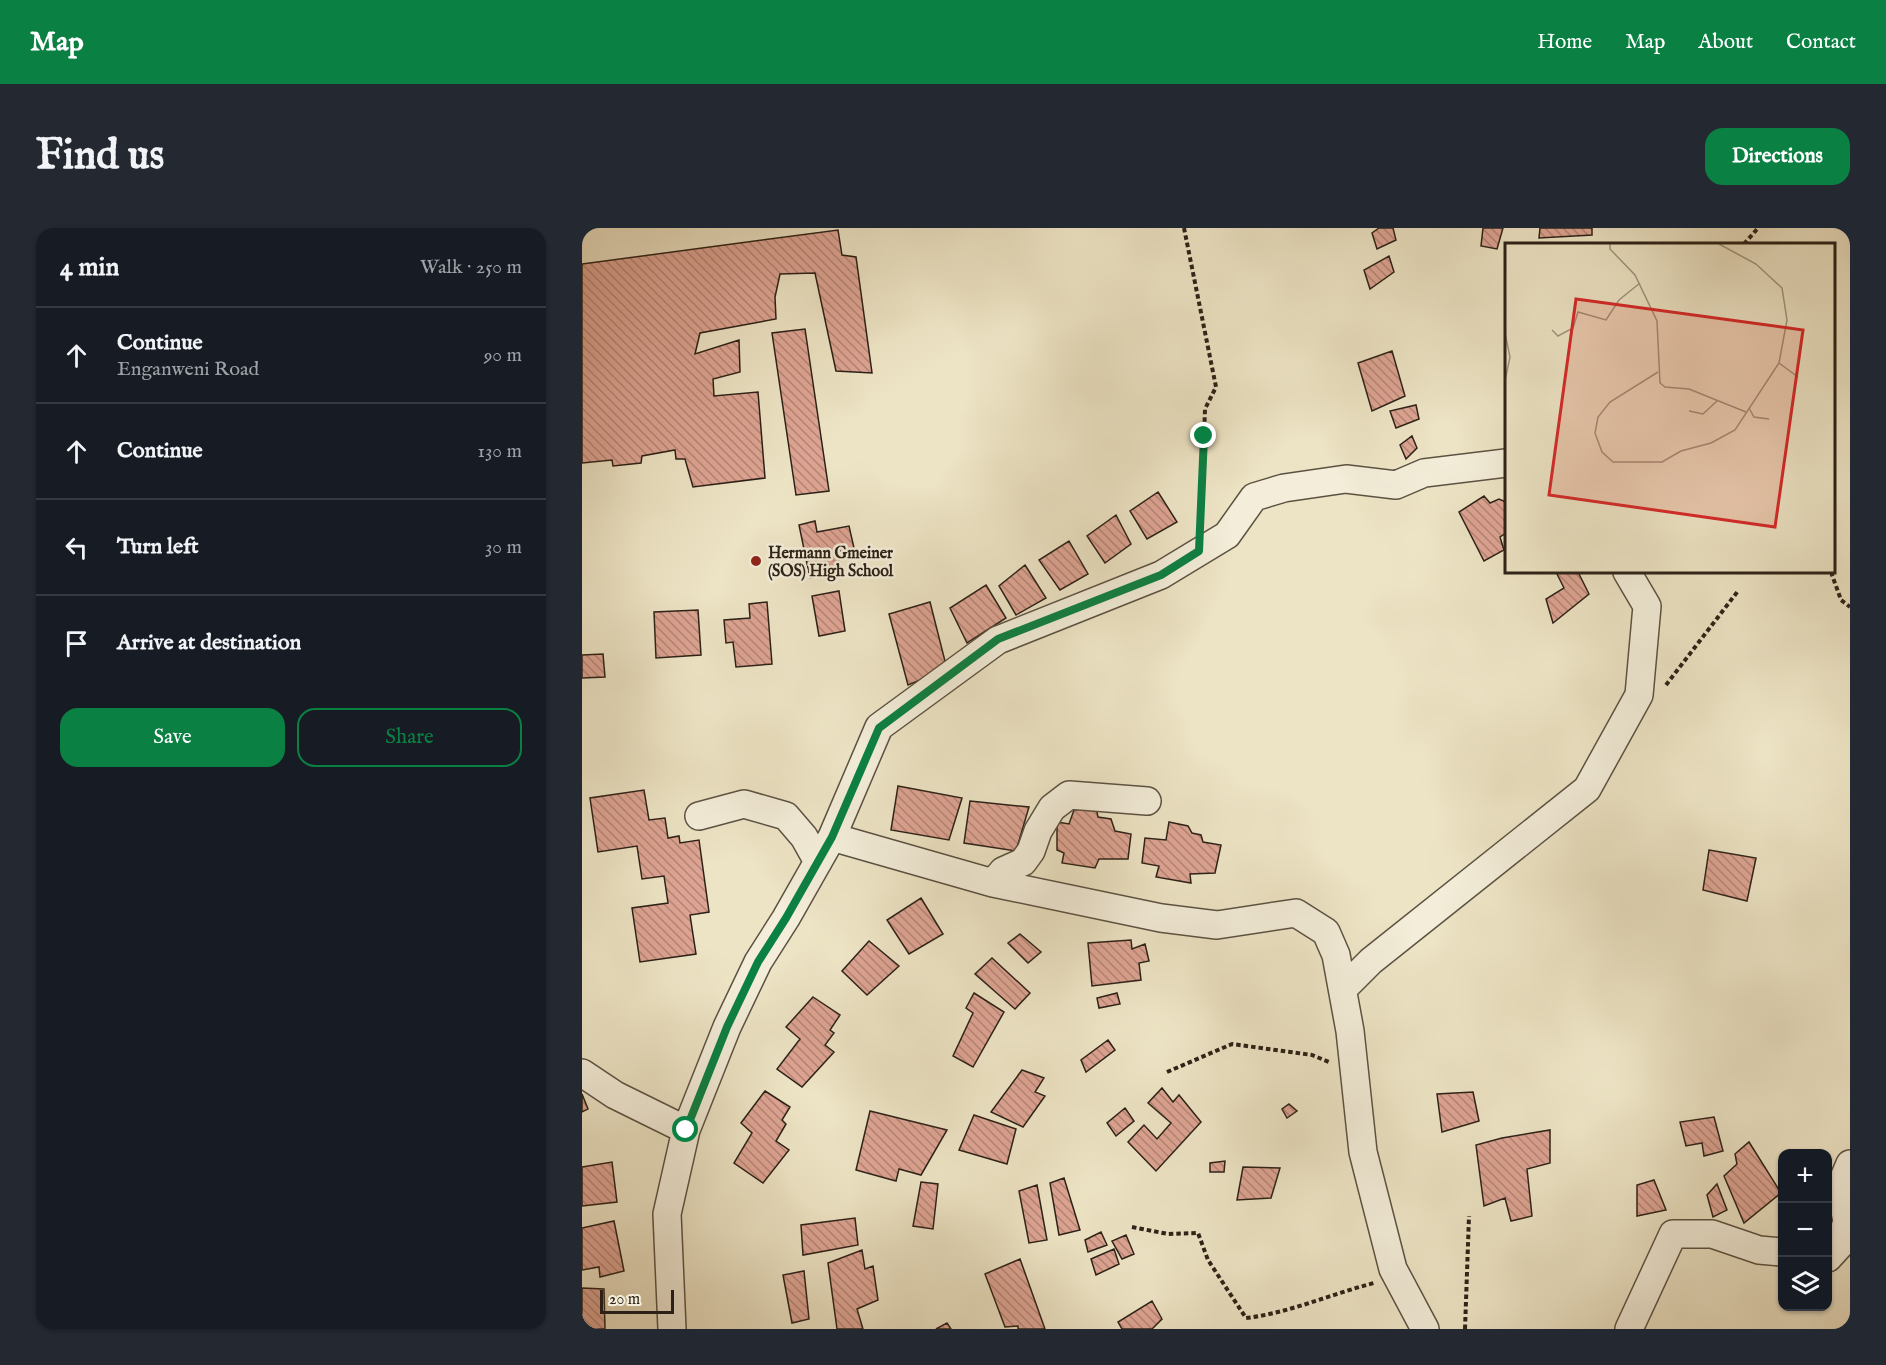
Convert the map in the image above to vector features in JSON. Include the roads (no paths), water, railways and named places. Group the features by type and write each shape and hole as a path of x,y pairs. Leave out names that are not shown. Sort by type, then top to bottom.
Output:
{"street":[{"path":"672,1329 667,1214 686,1130 727,1027 758,962 832,837 879,728 998,639 1161,575 1227,534 1254,497 1284,488 1346,479 1396,485 1424,473 1505,463"},
{"path":"1343,989 1371,961 1587,789 1639,695 1647,606 1628,573"},
{"path":"993,883 1003,871 1023,861 1031,850 1038,831 1052,807 1069,795 1147,801"},
{"path":"699,816 744,804 786,816 804,837 818,862"},
{"path":"832,837 993,883 1161,918 1217,925 1296,913 1326,932 1336,956 1343,989 1355,1071 1363,1152 1394,1269 1425,1329"},
{"path":"582,1073 615,1095 686,1130"},
{"path":"1828,1257 1839,1246 1847,1221 1840,1187 1850,1164"},
{"path":"1629,1329 1672,1234 1712,1234 1759,1251 1778,1252"}],"place":[{"name":"Hermann Gmeiner (SOS) High School","path":"756,561"}]}
